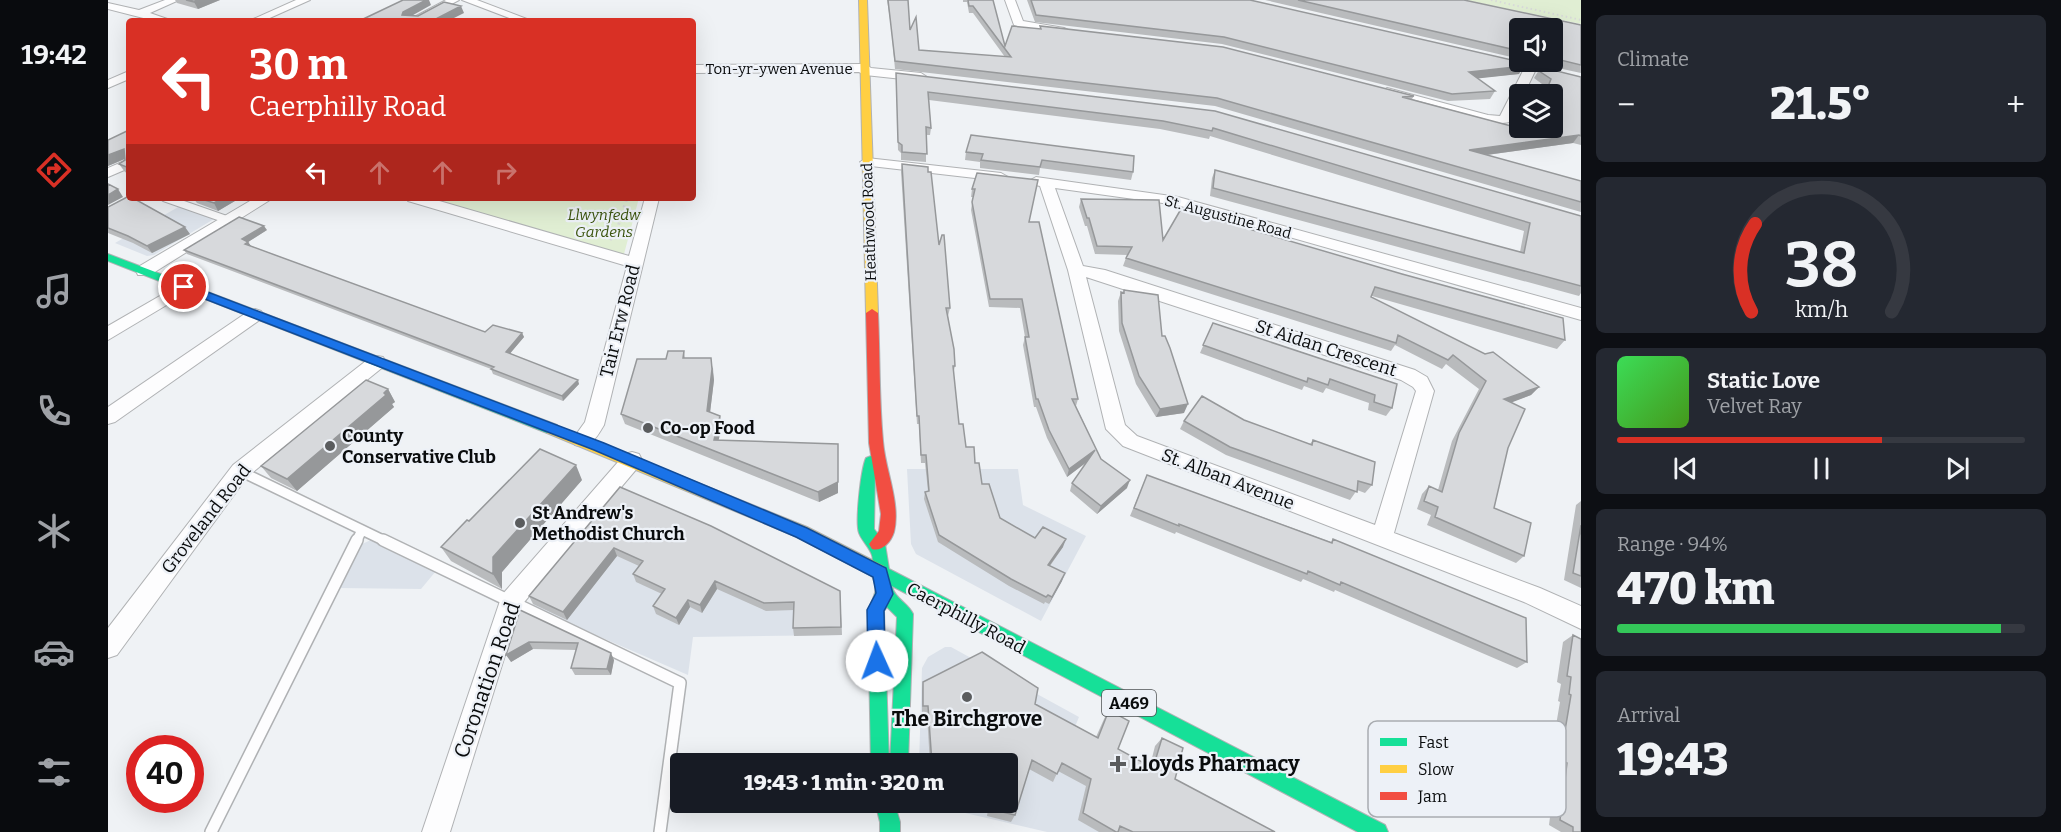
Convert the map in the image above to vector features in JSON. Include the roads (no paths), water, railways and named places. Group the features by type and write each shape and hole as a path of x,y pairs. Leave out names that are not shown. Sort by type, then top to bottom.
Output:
{"street":[{"path":"139,14 174,0"},
{"path":"261,18 305,0"},
{"path":"418,18 454,0"},
{"path":"466,0 518,18"},
{"name":"Heathwood Road","path":"863,0 876,443 884,471 887,517 886,533 877,544"},
{"path":"1010,0 1016,21 1022,25 1076,32"},
{"path":"108,6 156,18"},
{"name":"Ton-yr-ywen Avenue","path":"696,69 865,70 935,78"},
{"path":"1376,89 1488,119 1501,120 1507,118 1529,72"},
{"path":"108,84 126,76"},
{"name":"St. Augustine Road","path":"867,162 1046,182 1178,201 1581,314"},
{"path":"108,173 126,164"},
{"name":"St. Alban Avenue","path":"1046,182 1076,270 1116,429 1130,441 1532,595 1581,618"},
{"path":"144,271 261,201"},
{"path":"423,201 635,263"},
{"name":"Tair Erw Road","path":"582,440 594,425 651,201"},
{"name":"Caerphilly Road","path":"113,263 144,271 582,440 802,532 1378,832"},
{"name":"St Aidan Crescent","path":"1076,270 1110,277 1397,371 1420,382 1425,391 1382,537"},
{"path":"108,334 184,287"},
{"path":"108,417 255,315"},
{"name":"Groveland Road","path":"108,647 240,471 377,362"},
{"name":"Heathwood Road","path":"876,443 868,472 866,531 877,544 885,594"},
{"name":"Coronation Road","path":"436,832 510,602 632,460"},
{"path":"880,753 876,610 885,594 905,614 899,753"}],"lane":[{"path":"174,201 228,220"},
{"path":"240,471 680,682 660,832"},
{"path":"211,832 362,530"}],"place":[{"name":"Co-op Food","path":"648,428"},
{"name":"County Conservative Club","path":"330,446"},
{"name":"St Andrew's Methodist Church","path":"520,523"},
{"name":"The Birchgrove","path":"967,697"},
{"name":"Lloyds Pharmacy","path":"1118,764"}],"park label":[{"name":"Llwynfedw Gardens","path":"604,224"}]}
